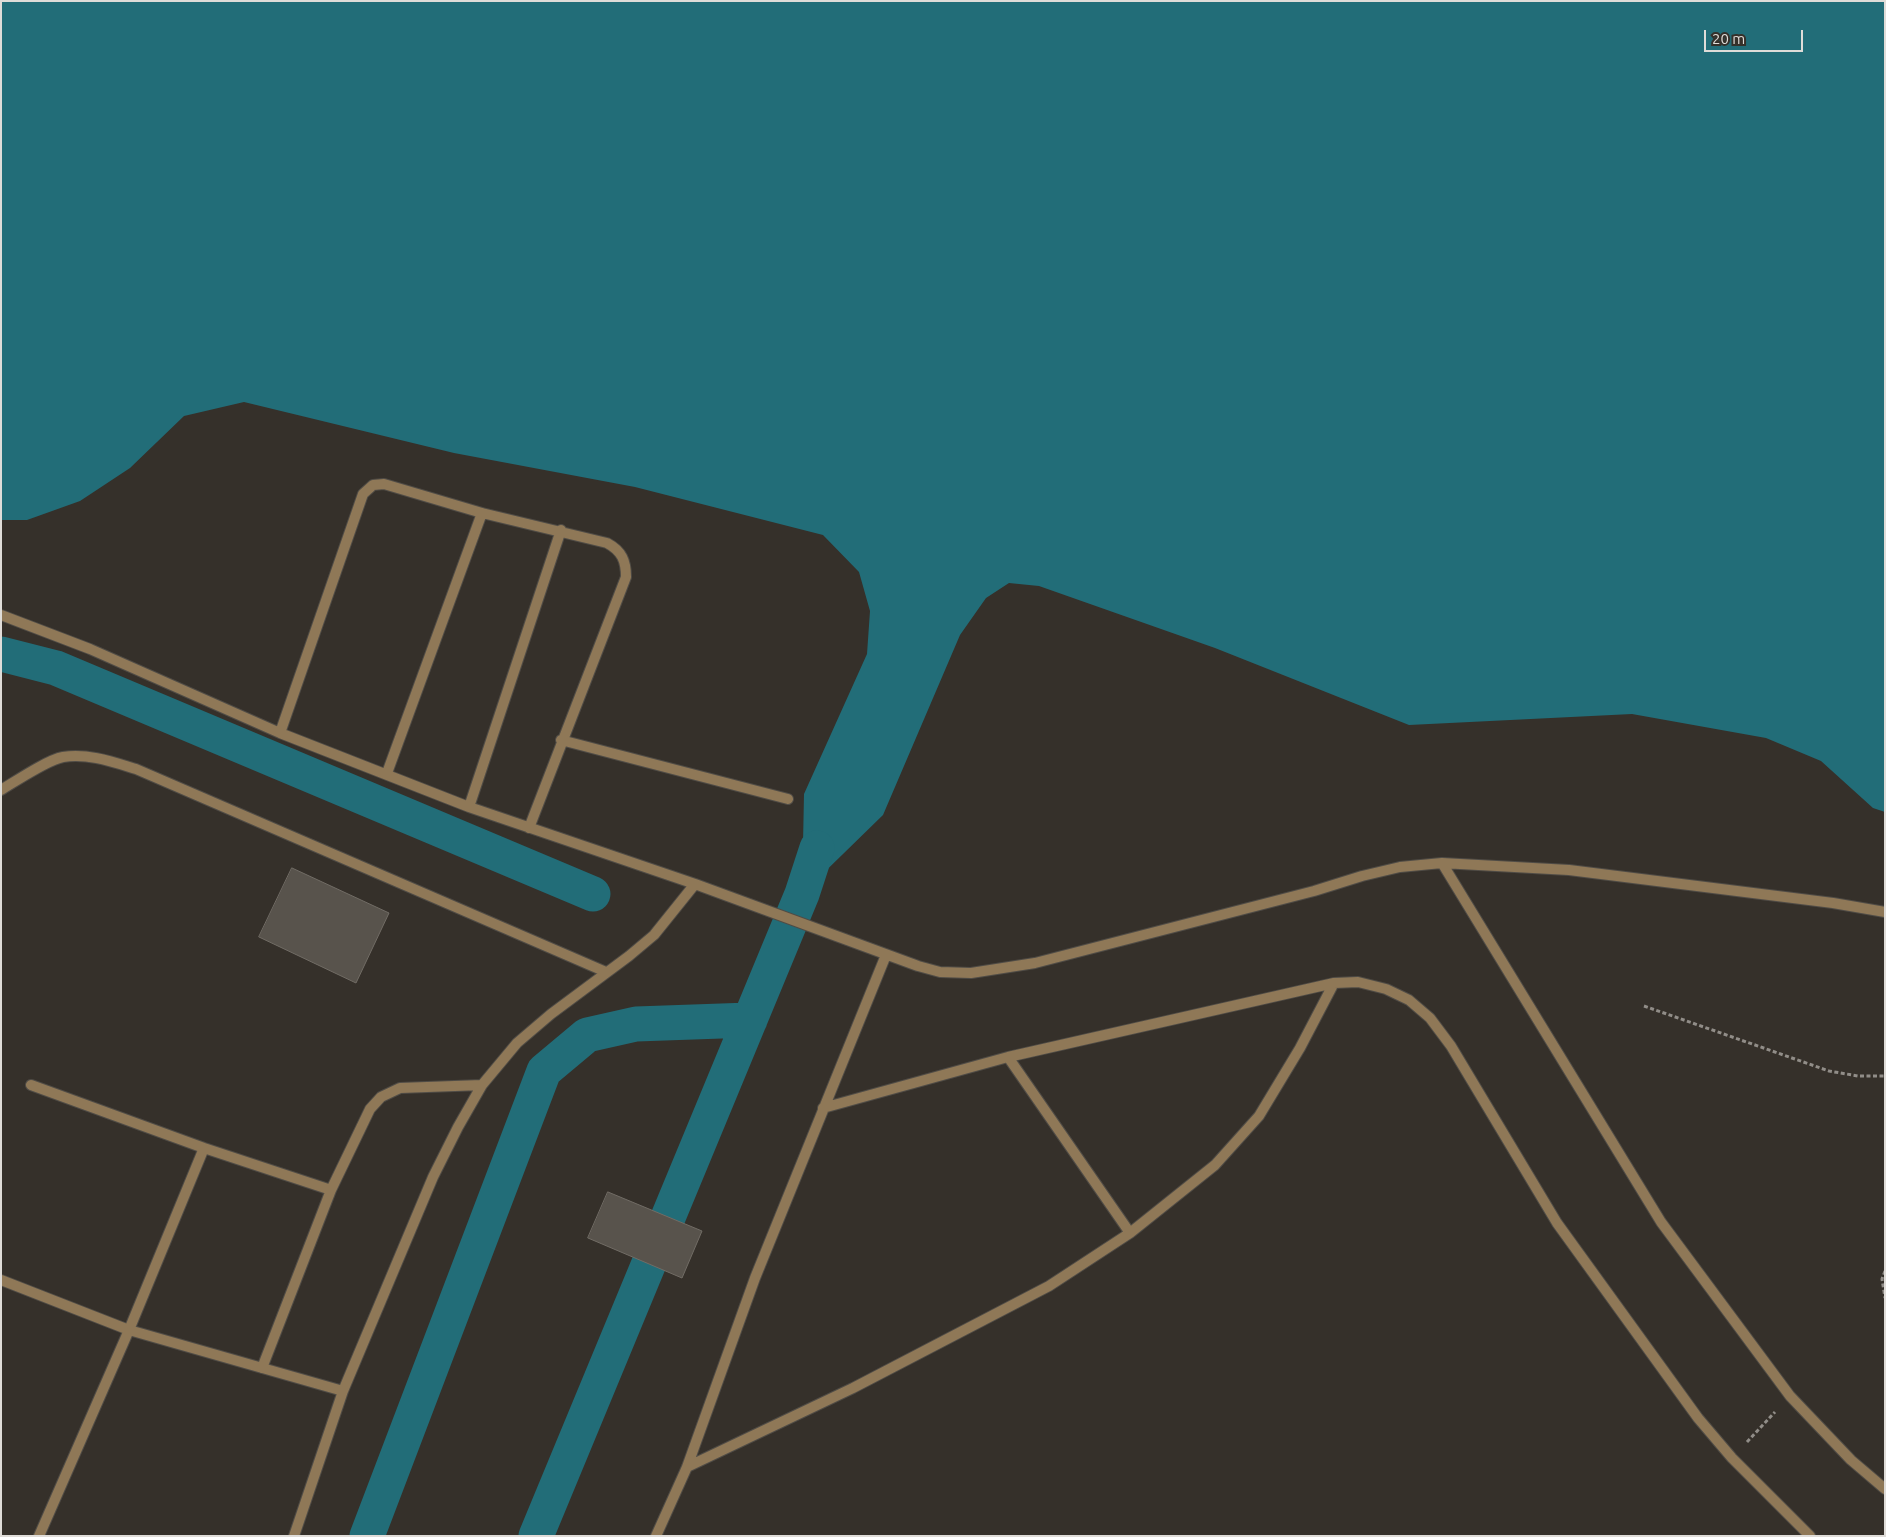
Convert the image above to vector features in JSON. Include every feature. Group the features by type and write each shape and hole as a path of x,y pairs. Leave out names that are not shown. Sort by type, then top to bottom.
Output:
{"street":[{"path":"280,733 363,494 368,489 377,484 384,484 482,513 561,530 607,543 621,553 626,564 626,578 561,740 529,828"},
{"path":"387,773 482,513"},
{"path":"469,807 561,530"},
{"path":"1,615 90,649 280,733 387,773 469,807 695,884 886,955 940,972 1000,970 1035,963 1400,867 1442,863 1569,870 1833,903 1885,912"},
{"path":"561,740 788,799"},
{"path":"1,790 62,757 98,758 136,768 606,972"},
{"path":"1442,863 1661,1222 1790,1396 1851,1460 1885,1488"},
{"path":"294,1536 343,1391 433,1177 458,1126 482,1085 517,1043 551,1014 654,935 695,884"},
{"path":"656,1536 688,1467 754,1278 886,955"},
{"path":"823,1108 1008,1057 1334,983 1358,982 1386,989 1409,1000 1430,1018 1451,1046 1556,1223 1698,1418 1732,1458 1810,1536"},
{"path":"688,1467 853,1388 1049,1286 1130,1233 1214,1165 1259,1116 1300,1048 1334,983"},
{"path":"1008,1057 1130,1233"},
{"path":"31,1085 204,1148 331,1190"},
{"path":"262,1368 331,1190 370,1109 381,1097 389,1092 412,1086 482,1085"},
{"path":"39,1536 129,1330 204,1148"},
{"path":"1,1280 129,1330 343,1391"}],"path":[{"path":"1644,1006 1829,1071 1858,1076 1885,1076"},
{"path":"1885,1271 1882,1279 1885,1298"},
{"path":"1732,1458 1790,1396"}],"water":[{"path":"1,1 1885,1 1885,812 1873,808 1821,761 1766,738 1632,714 1409,725 1215,648 1039,586 1009,583 986,598 960,635 883,815 802,894 804,794 867,654 870,611 859,572 823,535 635,487 454,453 244,402 184,416 130,468 80,501 27,520 1,520"}],"building":[{"path":"292,868 389,913 356,983 259,937"},
{"path":"608,1192 702,1231 682,1278 588,1238"}],"waterway":[{"path":"1,654 56,668 593,894"},
{"path":"536,1536 802,894 817,848"},
{"path":"367,1536 544,1071 587,1035 636,1024 750,1020"}]}
